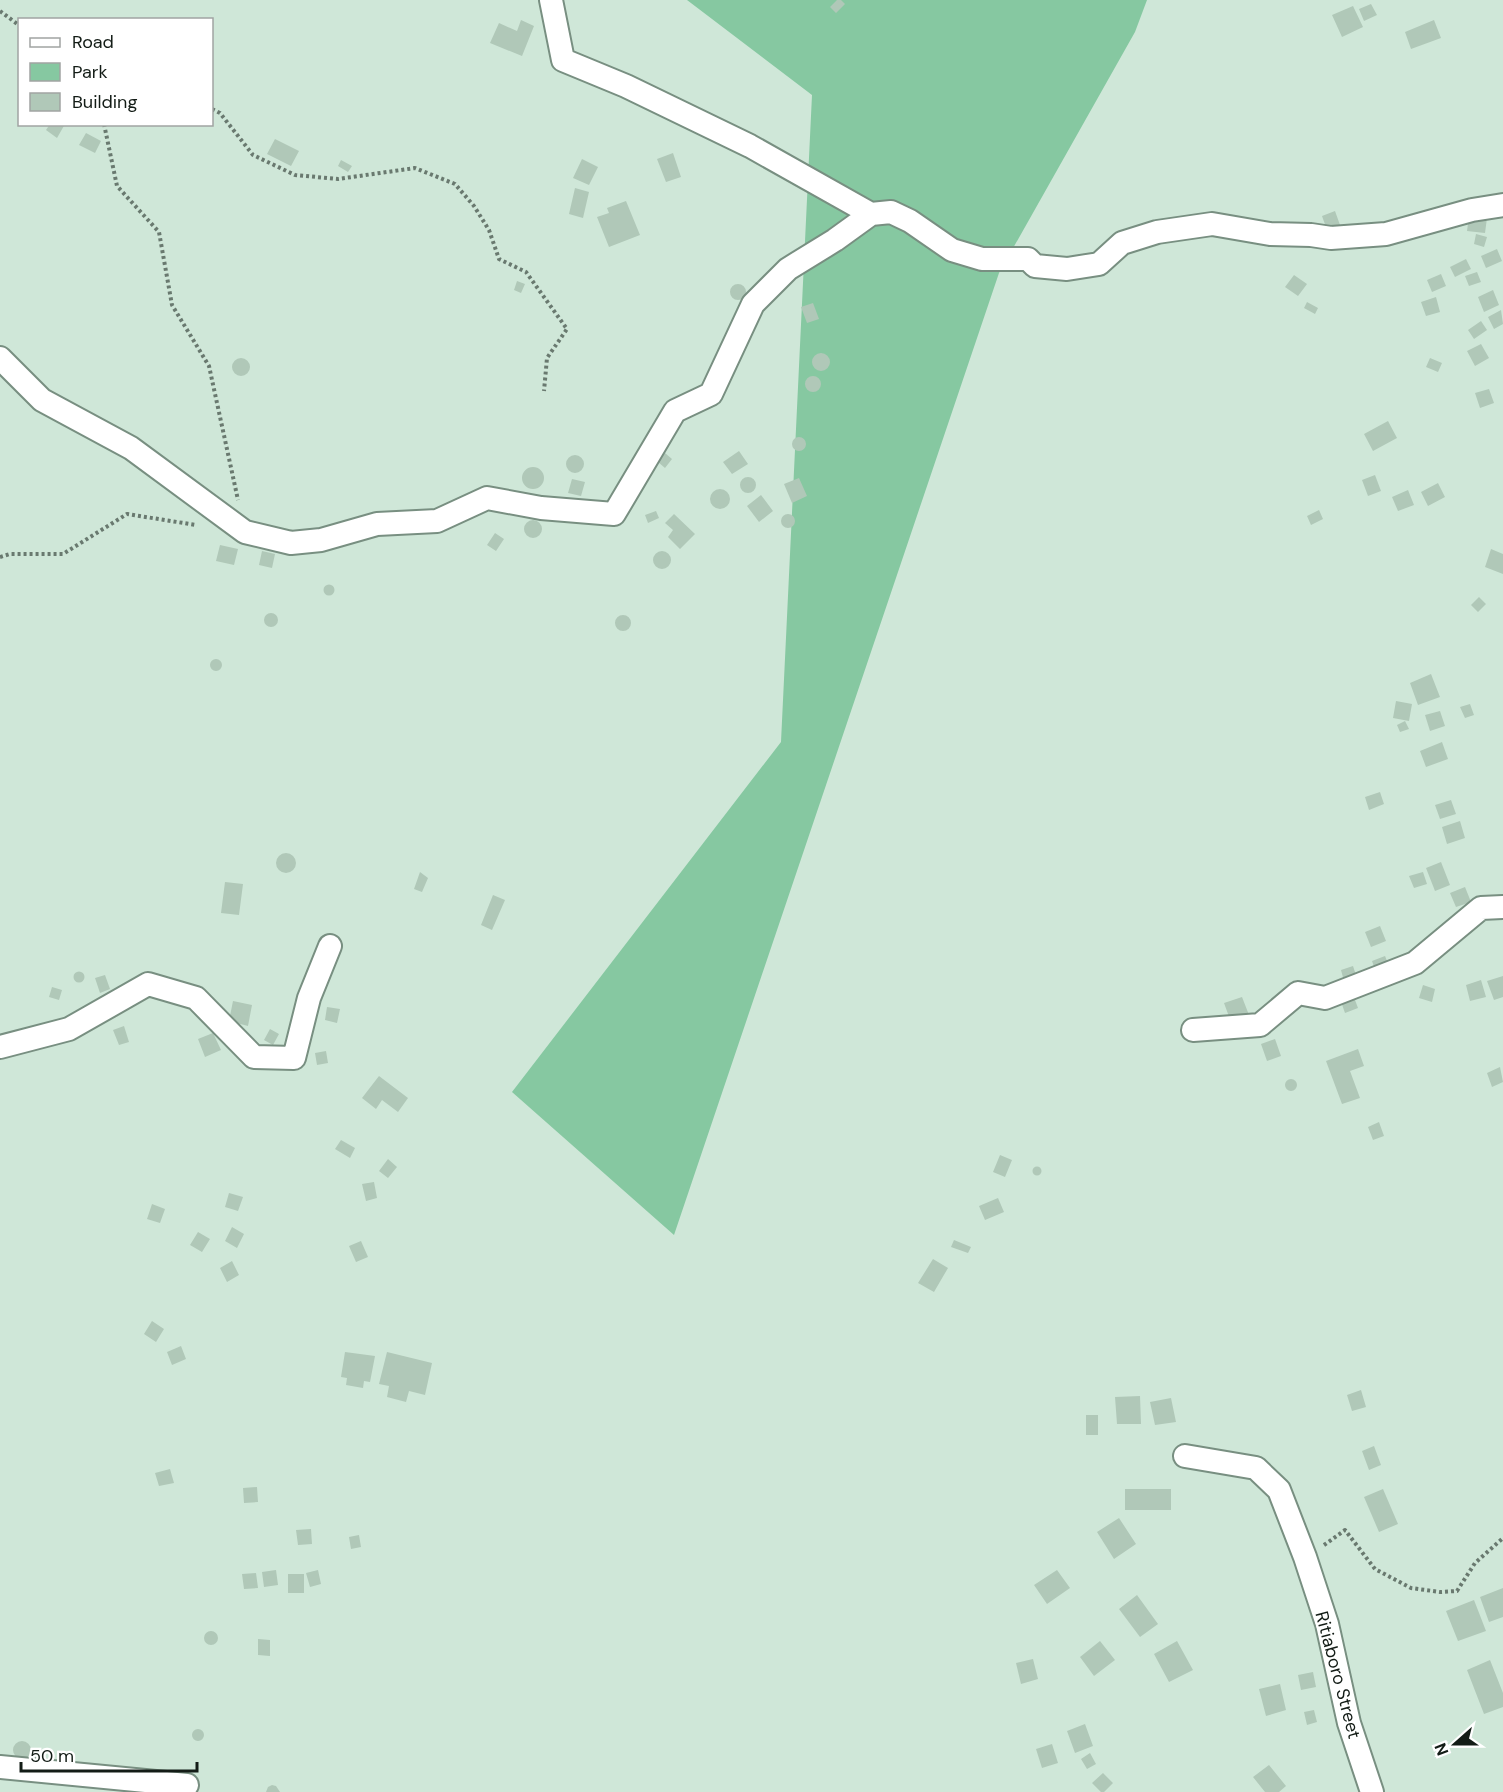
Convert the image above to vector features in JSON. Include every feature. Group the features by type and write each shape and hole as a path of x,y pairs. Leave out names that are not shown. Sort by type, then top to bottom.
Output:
{"street":[{"path":"551,0 563,60 626,86 750,146 871,214"},
{"path":"0,358 42,400 131,448 245,532 291,543 321,540 377,524 437,521 487,498 541,508 614,514 675,411 711,394 753,304 788,268 835,240 871,214 891,212 910,221 952,250 982,259 1028,259 1035,266 1067,269 1099,264 1122,243 1157,232 1212,224 1270,234 1331,238 1386,234 1472,210 1502,209"},
{"path":"1193,1030 1260,1025 1298,993 1325,998 1415,963 1481,908 1503,907"},
{"path":"0,1047 69,1029 148,984 196,998 254,1057 294,1058 309,998 330,946"},
{"name":"Ritiaboro Street","path":"1185,1456 1256,1468 1279,1490 1305,1557 1327,1624 1349,1723 1372,1792"},
{"path":"0,1767 187,1785"}],"path":[{"path":"0,11 18,24"},
{"path":"213,110 220,113 254,155 295,175 338,179 415,168 455,183 474,206 489,230 499,259 526,272 567,329 547,358 544,391"},
{"path":"104,126 117,186 159,232 172,304 209,366 245,532"},
{"path":"0,557 10,554 63,554 127,514 198,525"},
{"path":"1305,1557 1345,1530 1375,1569 1411,1588 1440,1592 1457,1591 1475,1563 1503,1538"}],"green space":[{"path":"687,0 1147,0 1135,32 999,273 674,1235 512,1092 781,742 812,95"}],"building":[{"path":"837,0 845,4 836,13 830,7"},
{"path":"1371,4 1377,15 1364,21 1359,9"},
{"path":"1353,6 1363,27 1342,37 1332,15"},
{"path":"521,20 534,26 522,56 490,43 499,23 517,31"},
{"path":"1434,20 1441,38 1411,49 1405,32"},
{"path":"49,126 64,126 57,138 46,130"},
{"path":"86,133 101,141 95,153 79,145"},
{"path":"275,139 299,151 291,166 267,154"},
{"path":"673,153 681,177 666,182 657,159"},
{"path":"582,159 598,167 589,185 573,178"},
{"path":"341,160 352,166 348,172 338,166"},
{"path":"575,188 589,192 583,218 569,214"},
{"path":"626,201 640,235 609,247 597,217 609,213 607,208"},
{"path":"1335,211 1340,225 1327,230 1322,216"},
{"path":"1469,216 1487,218 1485,233 1467,231"},
{"path":"1476,234 1487,237 1484,247 1474,244"},
{"path":"1497,249 1502,261 1486,268 1481,256"},
{"path":"1466,259 1471,269 1455,277 1450,267"},
{"path":"1477,272 1481,282 1469,286 1465,276"},
{"path":"1441,274 1446,286 1432,292 1427,280"},
{"path":"1294,275 1307,284 1298,296 1285,287"},
{"path":"517,281 525,284 521,293 514,290"},
{"path":"735,284 741,284 746,292 744,298 735,300 730,295 730,289"},
{"path":"1493,290 1499,305 1484,312 1478,297"},
{"path":"1436,297 1440,312 1426,316 1421,302"},
{"path":"1307,302 1318,308 1315,314 1304,308"},
{"path":"813,303 819,319 807,323 801,307"},
{"path":"1501,310 1503,324 1494,329 1488,317"},
{"path":"1481,321 1487,330 1474,339 1468,330"},
{"path":"1481,344 1489,358 1475,366 1467,351"},
{"path":"821,353 827,356 830,362 827,368 821,371 815,368 812,362 815,356"},
{"path":"241,358 247,361 250,367 247,373 241,376 235,373 232,367 235,361"},
{"path":"1430,358 1442,363 1438,372 1426,367"},
{"path":"810,376 816,376 821,384 819,390 810,392 805,387 805,381"},
{"path":"1489,389 1494,403 1480,408 1475,393"},
{"path":"1388,421 1397,438 1373,451 1364,434"},
{"path":"796,437 802,437 806,444 802,451 796,451 792,447 792,441"},
{"path":"739,451 748,464 732,474 723,462"},
{"path":"665,453 672,459 665,468 658,462"},
{"path":"575,455 583,460 584,464 579,472 575,473 567,468 566,464 571,456"},
{"path":"533,467 541,470 544,478 541,486 533,489 525,486 522,478 525,470"},
{"path":"1375,475 1381,491 1368,496 1362,480"},
{"path":"748,477 754,479 756,485 754,491 748,493 742,491 740,485 742,479"},
{"path":"799,478 807,496 792,503 784,484"},
{"path":"572,479 585,482 581,496 568,493"},
{"path":"1438,483 1445,497 1428,506 1421,492"},
{"path":"716,489 724,489 730,495 730,503 724,509 716,509 710,503 710,495"},
{"path":"1408,490 1414,505 1398,511 1392,497"},
{"path":"761,495 773,511 759,522 747,506"},
{"path":"1319,510 1323,519 1311,525 1307,516"},
{"path":"656,511 659,518 648,523 645,515"},
{"path":"674,514 695,534 680,549 668,537 673,530 665,523"},
{"path":"788,514 793,516 795,521 793,526 788,528 783,526 781,521 783,516"},
{"path":"529,520 537,520 542,525 540,536 529,538 524,533 524,525"},
{"path":"495,533 504,539 496,551 487,545"},
{"path":"220,545 238,549 234,565 216,561"},
{"path":"1491,549 1503,554 1503,574 1485,567"},
{"path":"262,551 275,554 272,568 259,565"},
{"path":"658,551 666,551 671,556 669,567 658,569 653,564 653,556"},
{"path":"329,584 335,590 329,596 323,590"},
{"path":"1479,597 1486,604 1478,612 1471,605"},
{"path":"271,613 276,615 278,620 276,625 271,627 266,625 264,620 266,615"},
{"path":"623,615 631,623 623,631 615,623"},
{"path":"218,659 222,665 218,671 214,671 210,663"},
{"path":"1431,674 1440,697 1418,705 1410,683"},
{"path":"1396,701 1412,704 1409,721 1393,718"},
{"path":"1470,704 1474,715 1465,718 1460,707"},
{"path":"1440,711 1445,726 1430,731 1425,715"},
{"path":"1405,721 1409,729 1400,732 1397,725"},
{"path":"1442,742 1448,759 1426,767 1420,751"},
{"path":"1380,792 1384,804 1369,810 1365,797"},
{"path":"1451,800 1456,814 1440,819 1435,805"},
{"path":"1460,821 1465,838 1447,844 1442,827"},
{"path":"286,853 293,856 296,863 293,870 286,873 279,870 276,863 279,856"},
{"path":"1441,862 1450,885 1435,891 1426,868"},
{"path":"420,872 428,878 422,892 414,889"},
{"path":"1423,872 1427,884 1414,888 1409,876"},
{"path":"225,882 243,884 239,915 221,913"},
{"path":"1465,887 1471,902 1456,907 1450,893"},
{"path":"493,895 505,900 492,930 481,925"},
{"path":"1380,926 1386,941 1371,947 1365,932"},
{"path":"1385,956 1391,971 1377,975 1372,961"},
{"path":"1353,966 1358,981 1345,985 1341,970"},
{"path":"79,971 85,977 79,983 73,977"},
{"path":"105,975 110,989 100,993 95,978"},
{"path":"1503,976 1503,997 1494,1000 1487,981"},
{"path":"1481,980 1486,997 1470,1001 1466,985"},
{"path":"1423,985 1435,989 1432,1002 1419,998"},
{"path":"52,987 62,990 59,1000 49,997"},
{"path":"1352,992 1358,1008 1345,1013 1339,996"},
{"path":"1242,997 1249,1015 1231,1022 1224,1003"},
{"path":"233,1001 252,1005 248,1026 229,1021"},
{"path":"327,1007 340,1009 337,1023 325,1020"},
{"path":"124,1026 129,1042 119,1045 113,1030"},
{"path":"270,1029 279,1034 273,1045 264,1040"},
{"path":"213,1033 221,1050 205,1057 198,1039"},
{"path":"1275,1039 1281,1056 1267,1061 1261,1044"},
{"path":"1358,1049 1364,1066 1350,1071 1360,1098 1342,1104 1326,1061"},
{"path":"326,1051 328,1063 317,1065 315,1053"},
{"path":"1500,1067 1503,1082 1492,1087 1487,1073"},
{"path":"379,1076 408,1098 398,1112 382,1100 376,1109 362,1098"},
{"path":"1291,1079 1297,1085 1291,1091 1285,1085"},
{"path":"1379,1122 1384,1136 1373,1140 1368,1127"},
{"path":"341,1140 355,1148 350,1158 335,1149"},
{"path":"1000,1155 1012,1160 1005,1177 993,1172"},
{"path":"388,1159 397,1167 388,1178 379,1171"},
{"path":"1037,1167 1041,1171 1037,1175 1033,1171"},
{"path":"374,1182 377,1198 366,1201 362,1184"},
{"path":"229,1193 243,1197 238,1211 225,1207"},
{"path":"998,1198 1004,1212 985,1220 979,1206"},
{"path":"152,1204 165,1209 160,1223 147,1219"},
{"path":"232,1227 244,1234 237,1248 225,1241"},
{"path":"198,1232 210,1239 202,1252 190,1245"},
{"path":"954,1240 971,1247 968,1253 951,1247"},
{"path":"361,1241 368,1257 356,1262 349,1246"},
{"path":"933,1259 948,1268 934,1292 918,1283"},
{"path":"232,1261 239,1275 227,1282 220,1268"},
{"path":"152,1321 164,1329 156,1342 144,1334"},
{"path":"181,1346 186,1359 172,1365 167,1352"},
{"path":"345,1352 375,1356 370,1382 364,1381 363,1388 346,1385 347,1378 341,1377"},
{"path":"387,1352 432,1363 425,1395 409,1391 406,1402 387,1397 389,1386 379,1384"},
{"path":"1361,1390 1366,1407 1352,1411 1347,1395"},
{"path":"1140,1396 1141,1424 1117,1424 1115,1397"},
{"path":"1171,1398 1176,1422 1155,1425 1150,1402"},
{"path":"1086,1415 1098,1415 1098,1435 1086,1435"},
{"path":"1374,1446 1381,1465 1369,1470 1362,1451"},
{"path":"170,1469 174,1483 159,1486 155,1473"},
{"path":"257,1487 258,1502 244,1503 243,1488"},
{"path":"1125,1489 1171,1489 1171,1510 1125,1510"},
{"path":"1383,1489 1398,1524 1379,1532 1364,1497"},
{"path":"1119,1518 1136,1544 1114,1559 1097,1532"},
{"path":"311,1529 312,1544 298,1545 296,1530"},
{"path":"359,1535 361,1547 351,1549 349,1537"},
{"path":"276,1570 278,1585 264,1587 262,1572"},
{"path":"318,1570 321,1584 310,1587 306,1573"},
{"path":"1057,1570 1070,1588 1047,1604 1034,1585"},
{"path":"256,1573 258,1588 244,1589 242,1574"},
{"path":"288,1574 304,1574 304,1593 288,1593"},
{"path":"1503,1588 1503,1617 1489,1622 1480,1597"},
{"path":"1137,1595 1158,1624 1140,1637 1119,1609"},
{"path":"1474,1600 1486,1631 1458,1641 1446,1611"},
{"path":"208,1631 214,1631 218,1638 214,1645 208,1645 204,1641 204,1635"},
{"path":"258,1639 270,1640 270,1656 258,1655"},
{"path":"1100,1641 1115,1660 1094,1676 1080,1657"},
{"path":"1177,1641 1193,1670 1169,1682 1154,1654"},
{"path":"1033,1659 1038,1679 1021,1684 1016,1663"},
{"path":"1490,1660 1503,1693 1503,1707 1484,1714 1467,1670"},
{"path":"1313,1672 1316,1687 1301,1690 1298,1675"},
{"path":"1280,1684 1286,1710 1266,1716 1259,1689"},
{"path":"1314,1710 1317,1722 1307,1725 1304,1712"},
{"path":"1085,1724 1093,1746 1075,1753 1067,1731"},
{"path":"200,1729 204,1735 200,1741 196,1741 192,1733"},
{"path":"22,1741 28,1744 31,1750 28,1756 22,1759 16,1756 13,1750 16,1744"},
{"path":"1052,1744 1058,1763 1042,1768 1036,1749"},
{"path":"1090,1753 1096,1764 1087,1769 1081,1759"},
{"path":"1269,1765 1286,1786 1279,1792 1265,1792 1253,1777"},
{"path":"1103,1773 1113,1783 1101,1792 1092,1783"},
{"path":"272,1785 276,1786 280,1792 266,1792"}]}
